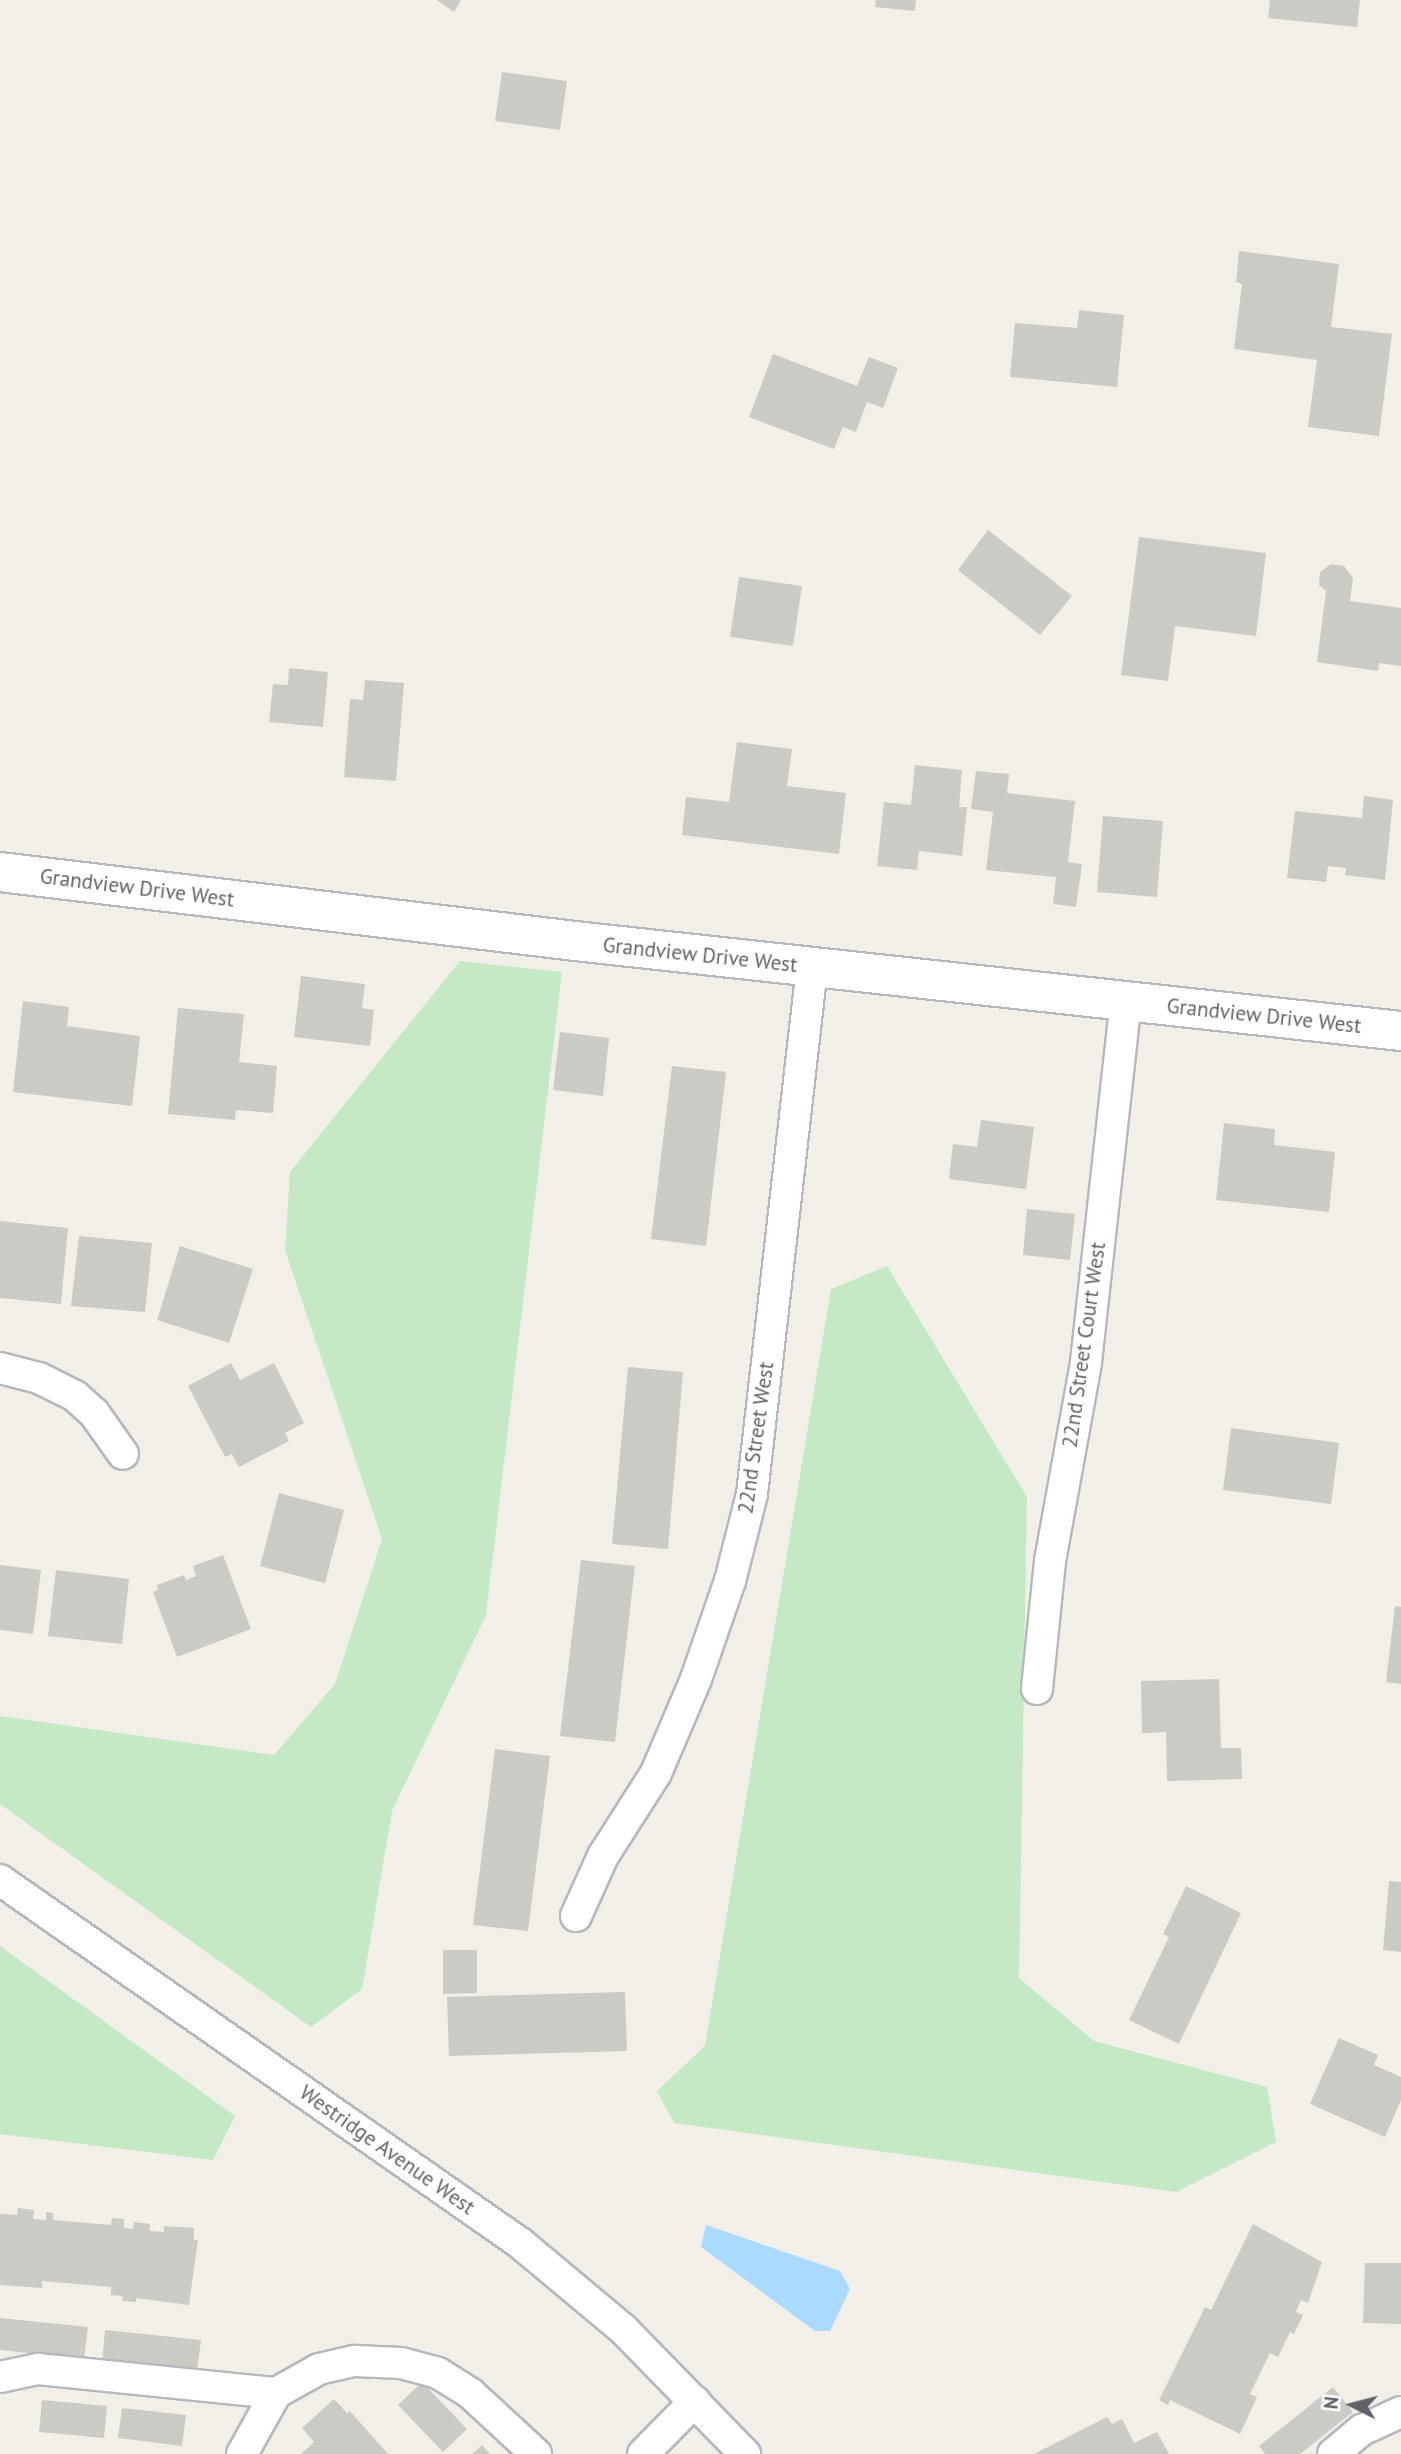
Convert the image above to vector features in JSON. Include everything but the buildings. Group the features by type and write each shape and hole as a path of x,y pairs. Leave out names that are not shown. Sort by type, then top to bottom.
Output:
{"street":[{"name":"Grandview Drive West","path":"0,872 812,967 1401,1031"},
{"name":"22nd Street West","path":"576,1916 603,1856 656,1773 696,1679 730,1581 752,1493 812,967"},
{"name":"22nd Street Court West","path":"1037,1689 1050,1561 1086,1362 1126,1000"},
{"path":"0,1368 39,1378 75,1396 94,1413 123,1454"},
{"name":"Westridge Avenue West","path":"0,1880 520,2243 623,2329 745,2454"},
{"path":"0,2377 38,2369 276,2393 339,2363 380,2361 420,2367 470,2393 536,2454"},
{"path":"242,2454 276,2393"},
{"path":"643,2454 695,2401"},
{"path":"1333,2454 1362,2430 1401,2412"}],"green space":[{"path":"460,961 562,972 486,1615 392,1811 362,1989 311,2027 0,1804 0,1716 274,1755 335,1684 382,1539 285,1250 290,1172"},
{"path":"887,1266 1027,1497 1019,1978 1094,2041 1267,2087 1276,2142 1176,2192 674,2123 657,2091 705,2046 831,1289"},
{"path":"0,1946 235,2116 213,2160 0,2134"}],"water":[{"path":"706,2225 840,2271 850,2289 830,2331 815,2331 701,2247"}]}
